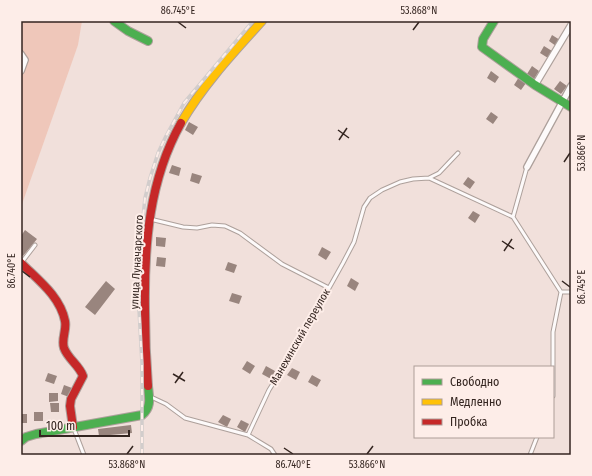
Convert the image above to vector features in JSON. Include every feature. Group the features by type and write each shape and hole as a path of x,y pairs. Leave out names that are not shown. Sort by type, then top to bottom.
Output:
{"main road":[{"path":"114,21 128,31 148,41"},
{"name":"улица Луначарского","path":"73,427 142,415 147,412 149,406 149,396 144,294 149,219 159,172 175,134 205,87 262,21"},
{"path":"494,21 483,39 482,48 534,85 571,107"},
{"path":"21,263 53,294 61,306 66,321 63,343 64,349 80,367 83,376 71,399 70,406 73,427 36,434 26,437 21,441"}],"street":[{"path":"534,85 571,25"},
{"path":"21,54 25,60 21,70"},
{"path":"527,167 571,86"}],"lane":[{"path":"429,178 439,173 458,153"},
{"path":"514,217 527,167"},
{"path":"429,178 514,217 561,292 554,332 553,366"},
{"name":"Манехинский переулок","path":"248,435 270,390 354,242 364,207 370,198 382,190 400,182 429,178"},
{"path":"149,219 183,227 197,228 212,224 225,226 240,233 282,264 329,288"},
{"path":"21,263 35,245"},
{"path":"561,292 571,292"},
{"path":"149,396 166,404 185,418 248,435 271,449 275,455"},
{"path":"73,427 84,455"},
{"path":"530,455 537,438"}],"shaded area":[{"path":"21,21 82,21 78,45 21,207"}],"building":[{"path":"552,35 560,40 556,46 549,41"},
{"path":"544,46 552,51 548,58 540,53"},
{"path":"532,66 539,71 534,79 527,74"},
{"path":"491,71 499,77 495,83 487,78"},
{"path":"519,77 526,83 521,90 514,85"},
{"path":"560,81 567,86 561,94 554,89"},
{"path":"491,112 498,117 493,124 486,119"},
{"path":"189,122 198,127 193,135 185,130"},
{"path":"172,165 181,168 179,176 169,173"},
{"path":"192,173 202,176 199,184 190,181"},
{"path":"468,177 475,182 470,189 463,184"},
{"path":"473,211 480,215 475,223 468,218"},
{"path":"25,230 37,239 23,256 21,255 21,236"},
{"path":"156,237 166,238 165,247 156,246"},
{"path":"322,247 331,252 326,260 318,255"},
{"path":"157,257 166,258 165,267 156,266"},
{"path":"228,262 237,265 234,273 225,270"},
{"path":"351,278 359,283 355,291 347,286"},
{"path":"106,281 115,289 95,315 85,307"},
{"path":"232,293 242,296 239,304 229,301"},
{"path":"247,361 255,366 250,374 242,369"},
{"path":"266,366 275,371 271,379 262,374"},
{"path":"292,368 300,372 296,380 287,375"},
{"path":"48,373 57,376 54,384 45,381"},
{"path":"312,375 321,380 317,387 308,382"},
{"path":"64,385 72,388 69,397 61,394"},
{"path":"49,393 58,393 58,401 49,402"},
{"path":"50,403 59,403 59,412 51,412"},
{"path":"34,412 43,412 43,421 34,421"},
{"path":"21,414 27,414 27,423 21,423"},
{"path":"223,415 231,419 227,427 218,422"},
{"path":"241,420 249,424 245,432 237,427"},
{"path":"131,425 132,433 99,436 98,429"}],"railway":[{"path":"142,455 142,364 137,273 145,198 150,178 158,153 184,103 253,21"}],"traffic: fast":[{"path":"114,21 128,31 148,41"},
{"path":"494,21 483,39 482,47 535,85 571,107"},
{"path":"21,441 26,437 36,434 142,415 149,405 148,386"}],"traffic: slow":[{"path":"181,123 209,82 229,57 262,21"}],"traffic: jam":[{"path":"148,386 145,310 148,237 155,190 170,145 181,123"},
{"path":"21,263 48,289 58,304 65,321 63,341 64,348 83,376 71,399 70,406 73,427"}]}
